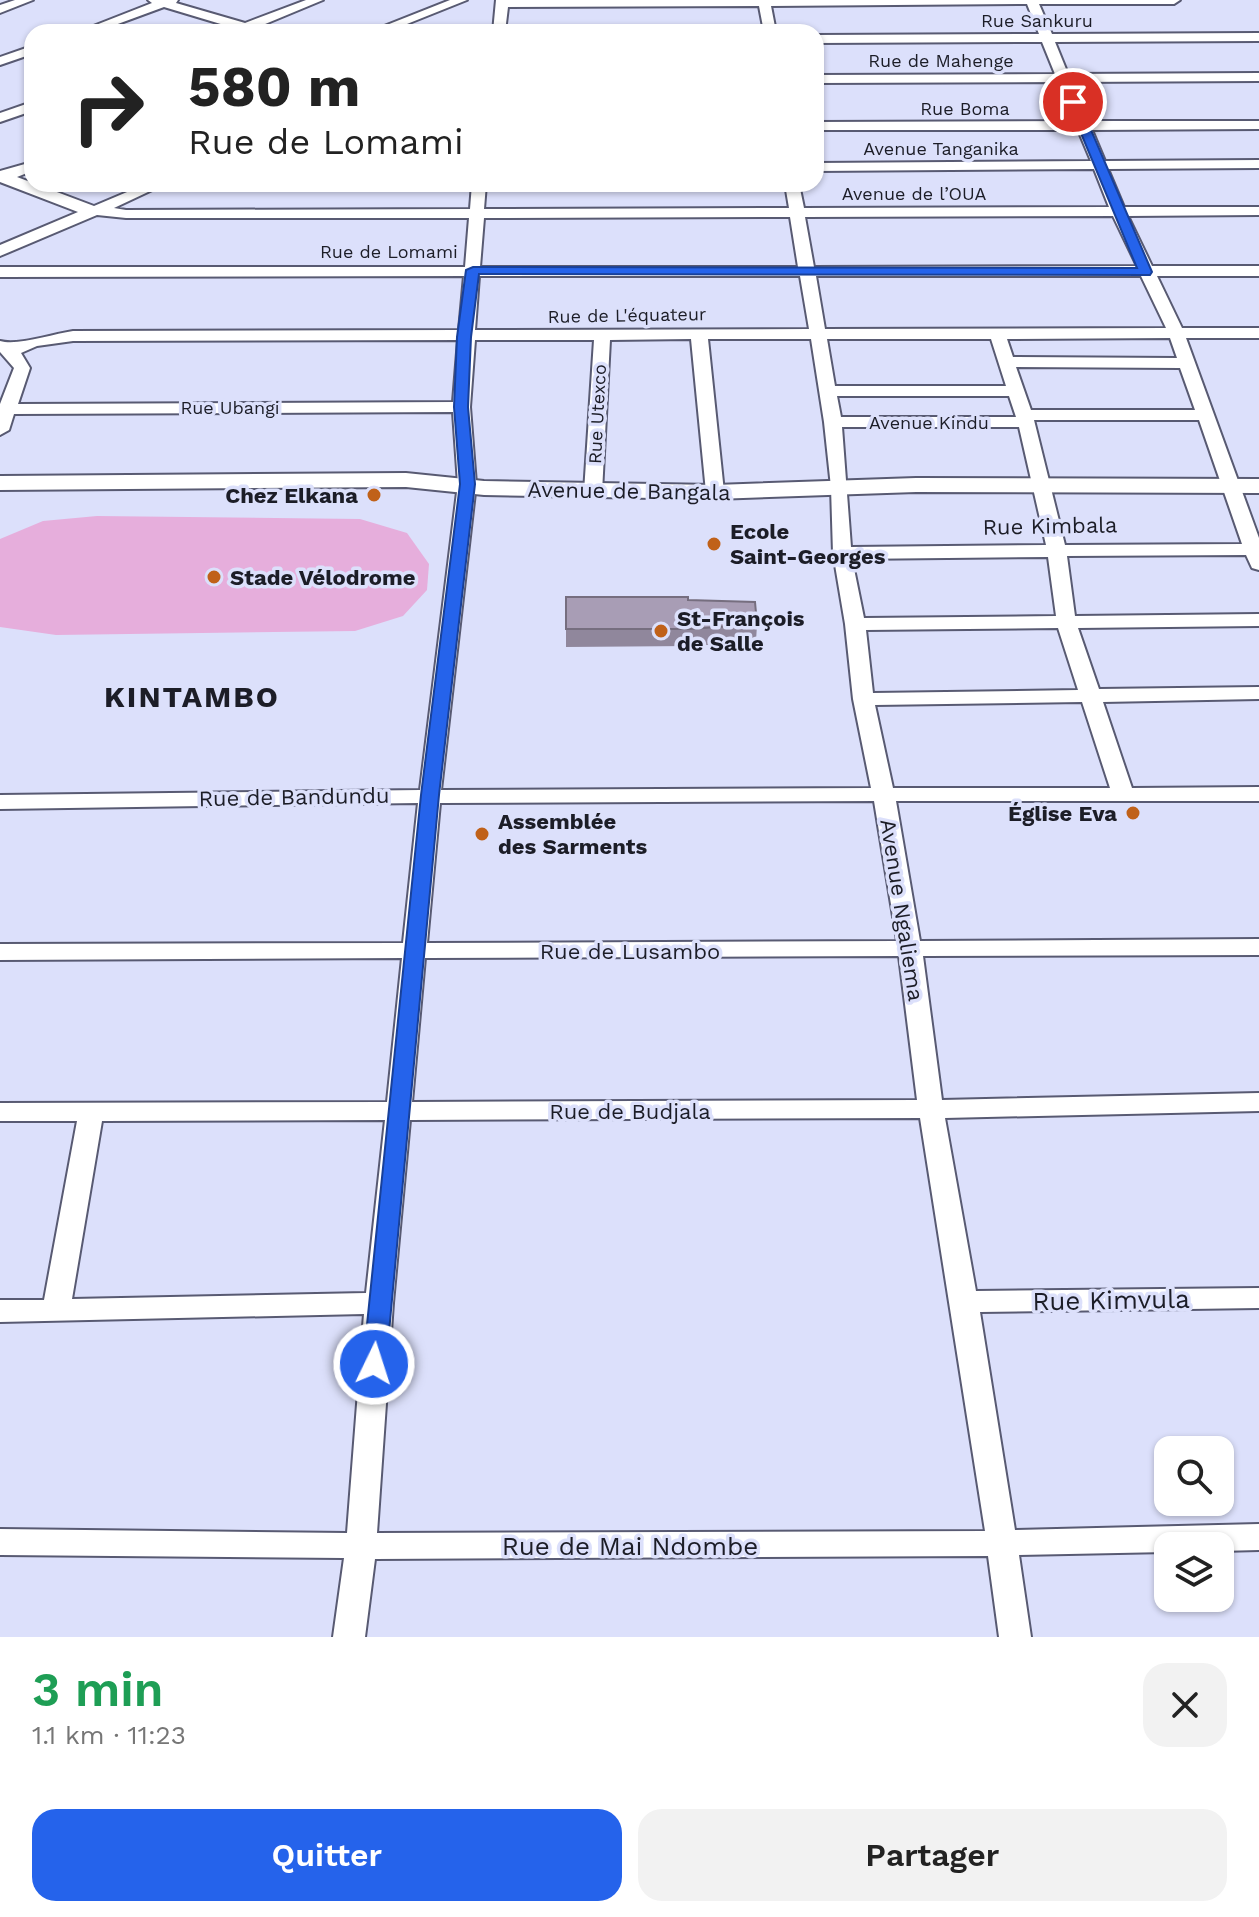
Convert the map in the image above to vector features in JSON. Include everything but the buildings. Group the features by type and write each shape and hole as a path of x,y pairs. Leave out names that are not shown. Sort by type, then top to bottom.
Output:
{"main road":[{"name":"Avenue de Bangala","path":"0,483 406,480 484,488 593,492 1040,485 1259,486"}],"street":[{"path":"0,9 27,0"},
{"path":"255,24 317,0"},
{"path":"396,24 461,0"},
{"path":"1031,0 1145,272 1176,333 1258,554"},
{"path":"500,24 502,1 1174,0"},
{"path":"105,24 164,1 223,24"},
{"path":"764,2 768,24"},
{"name":"Rue Sankuru","path":"824,39 1259,37"},
{"path":"0,46 24,52"},
{"path":"0,61 24,54"},
{"name":"Rue de Mahenge","path":"824,79 1259,77"},
{"path":"0,118 24,109"},
{"name":"Rue Boma","path":"824,126 1259,125"},
{"name":"Avenue Tanganika","path":"824,167 1259,164"},
{"path":"1,177 24,169"},
{"name":"Avenue de l’OUA","path":"1,177 24,186"},
{"name":"Avenue de l’OUA","path":"40,192 90,211 181,215 1259,211"},
{"path":"0,251 138,192"},
{"path":"349,1637 361,1547 379,1303 430,795 467,484 461,407 464,337 473,270 478,192"},
{"name":"Avenue Ngaliema","path":"793,192 833,422 840,487 842,553 855,624 863,699 884,797 910,950 931,1109 1003,1545 1015,1637"},
{"name":"Rue de Lomami","path":"0,272 1259,271"},
{"path":"997,333 1025,419 1057,550 1066,621 1123,794"},
{"name":"Rue de L'équateur","path":"5,348 61,336 1259,333"},
{"path":"699,334 715,492"},
{"name":"Rue Utexco","path":"593,492 602,336"},
{"path":"0,430 22,368 5,348"},
{"path":"1007,362 1187,363"},
{"path":"828,391 1016,391"},
{"name":"Rue Ubangi","path":"5,409 461,407"},
{"name":"Avenue Kindu","path":"833,422 1206,415"},
{"name":"Rue Kimbala","path":"842,553 1057,550 1258,554"},
{"path":"855,624 1259,620"},
{"path":"863,699 1259,693"},
{"name":"Rue de Bandundu","path":"0,802 430,795 884,797 1259,794"},
{"name":"Rue de Lusambo","path":"0,952 1259,947"},
{"name":"Rue de Budjala","path":"0,1112 931,1109 1259,1102"},
{"path":"56,1310 91,1112"},
{"name":"Rue Kimvula","path":"963,1302 1259,1298"},
{"path":"0,1311 379,1303"},
{"name":"Rue de Mai Ndombe","path":"0,1542 361,1547 1003,1545 1259,1537"}],"shaded area":[{"name":"Stade Vélodrome","path":"97,516 360,519 407,533 429,564 427,590 403,616 355,631 56,635 0,627 0,539 43,521"}],"place":[{"name":"Chez Elkana","path":"374,495"},
{"name":"Ecole Saint-Georges","path":"714,544"},
{"name":"Stade Vélodrome","path":"214,577"},
{"name":"St-François de Salle","path":"661,631"},
{"name":"Église Eva","path":"1133,813"},
{"name":"Assemblée des Sarments","path":"482,834"}],"district":[{"name":"KINTAMBO","path":"192,696"}],"route":[{"path":"374,1364 430,795 467,484 461,407 464,337 473,270 1145,272 1073,102"}]}
